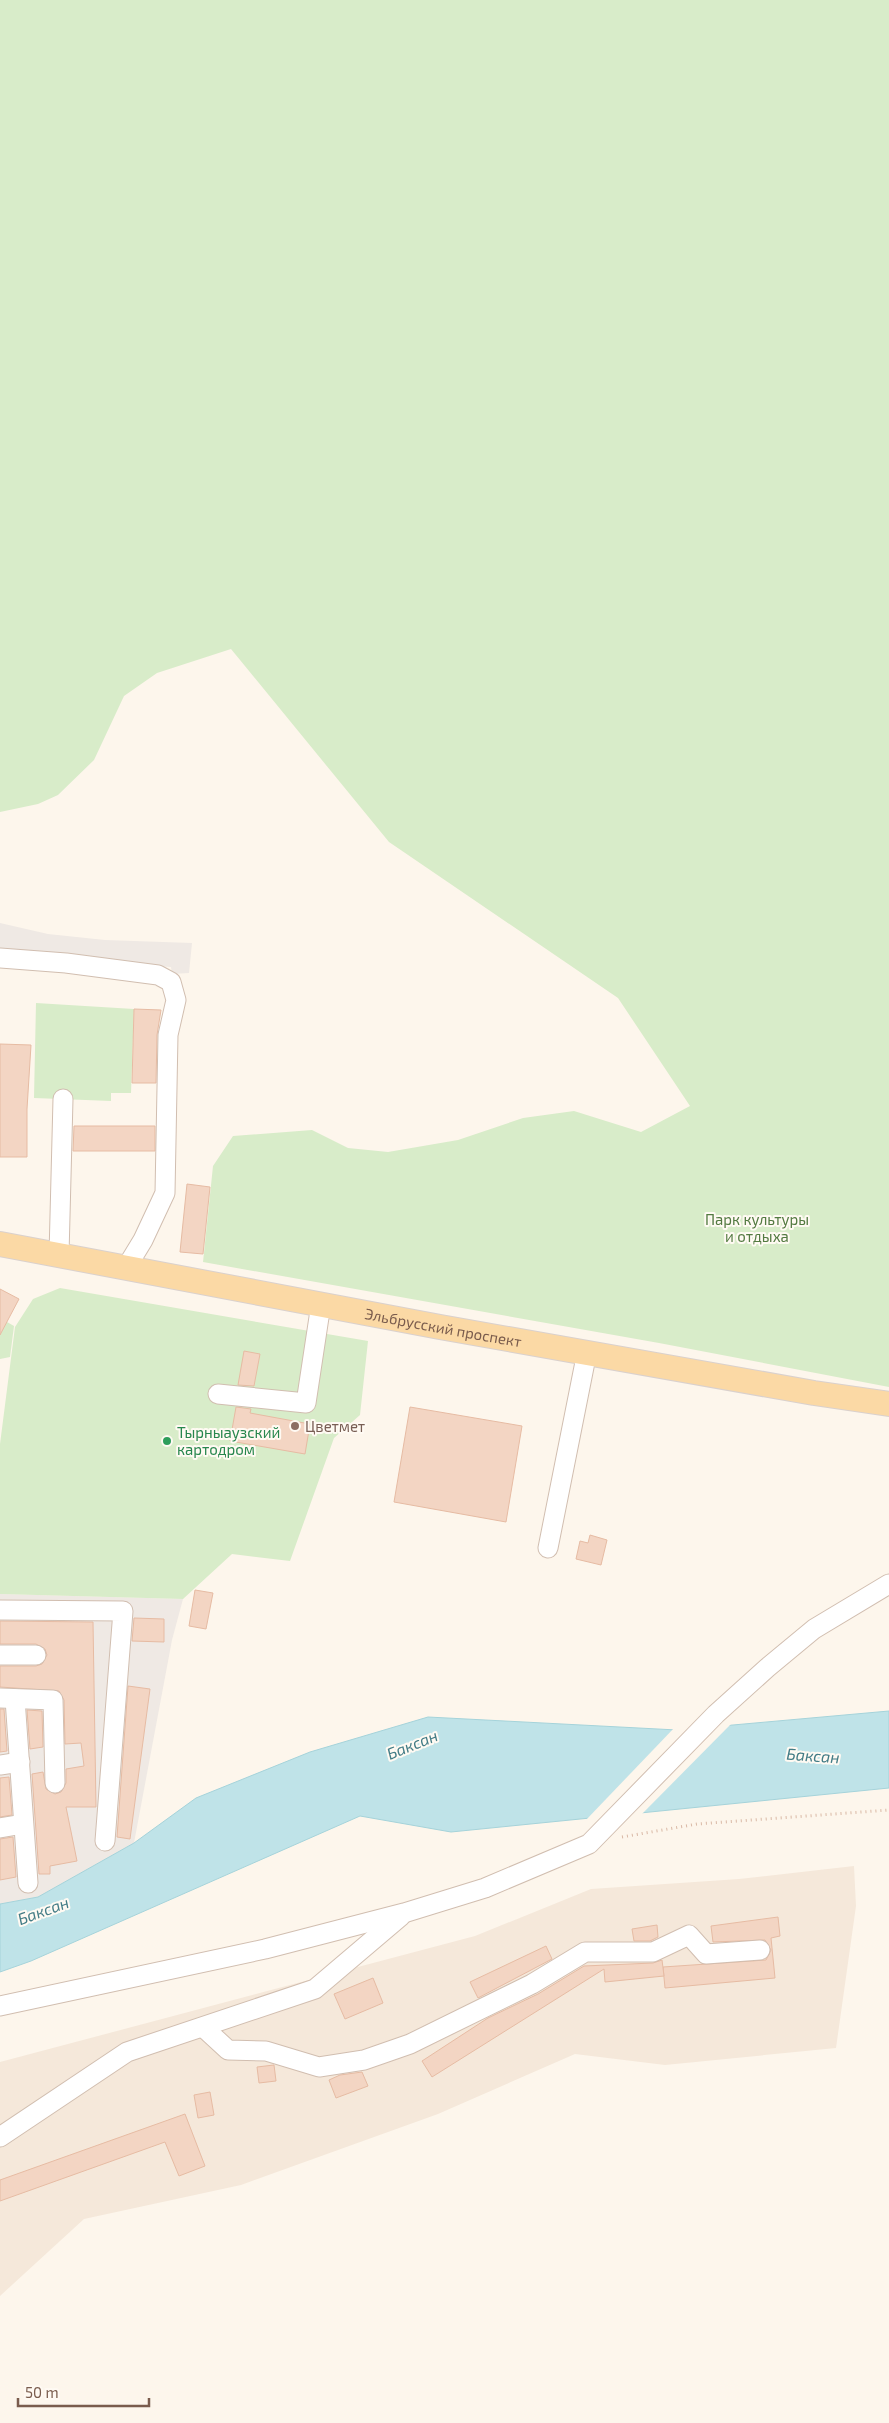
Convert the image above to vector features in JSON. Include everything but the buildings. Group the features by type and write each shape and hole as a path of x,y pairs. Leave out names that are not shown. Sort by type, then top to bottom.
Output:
{"main road":[{"name":"Эльбрусский проспект","path":"0,1244 814,1393 889,1404"}],"street":[{"path":"0,958 66,963 158,975 171,982 176,1000 168,1036 165,1193 143,1240 126,1268"},
{"path":"60,1255 63,1099"},
{"path":"218,1394 306,1403 321,1304"},
{"path":"548,1548 587,1352"},
{"path":"0,2006 265,1949 404,1913 485,1888 589,1844 716,1714 814,1630 889,1584"},
{"path":"0,1610 123,1611 105,1841"},
{"path":"0,1655 36,1654"},
{"path":"28,1883 20,1762 8,1698 53,1700 55,1783"},
{"path":"0,1765 20,1762"},
{"path":"0,1828 23,1824"},
{"path":"0,2137 127,2052 315,1989 404,1913"},
{"path":"203,2027 228,2050 266,2051 319,2067 364,2060 410,2044 532,1984 585,1952 653,1952 689,1935 706,1954 760,1950"}],"path":[{"path":"589,1844 697,1824 889,1810"}],"shaded area":[{"path":"0,923 48,934 105,940 192,943 189,973 172,974 171,967 0,955"},
{"path":"0,1594 183,1599 172,1640 134,1843 38,1897 0,1904"},
{"path":"854,1866 856,1906 836,2048 665,2065 575,2054 438,2114 241,2185 84,2219 0,2296 0,2062 475,1936 591,1889 739,1879"}],"green space":[{"name":"Парк культуры и отдыха","path":"0,0 889,0 889,1387 659,1343 203,1262 213,1166 233,1136 312,1130 348,1148 388,1152 458,1140 523,1118 574,1111 641,1132 690,1106 618,998 389,842 231,649 157,673 124,696 94,760 58,795 38,804 0,812"},
{"path":"36,1003 134,1009 131,1093 111,1093 111,1101 34,1098"},
{"name":"Тырныаузский картодром","path":"60,1288 368,1341 360,1415 334,1438 290,1561 232,1554 183,1599 0,1594 0,1444 15,1327 33,1299"},
{"path":"0,1318 14,1326 10,1357 0,1359"}],"water":[{"name":"Баксан","path":"889,1711 889,1788 451,1832 360,1816 31,1961 0,1972 0,1904 38,1897 134,1843 196,1798 310,1752 428,1717 677,1730"}],"pier":[{"path":"732,1723 641,1815 585,1821 675,1727"}],"place":[{"name":"Цветмет","path":"295,1426"},
{"name":"Тырныаузский картодром","path":"167,1441"}]}
